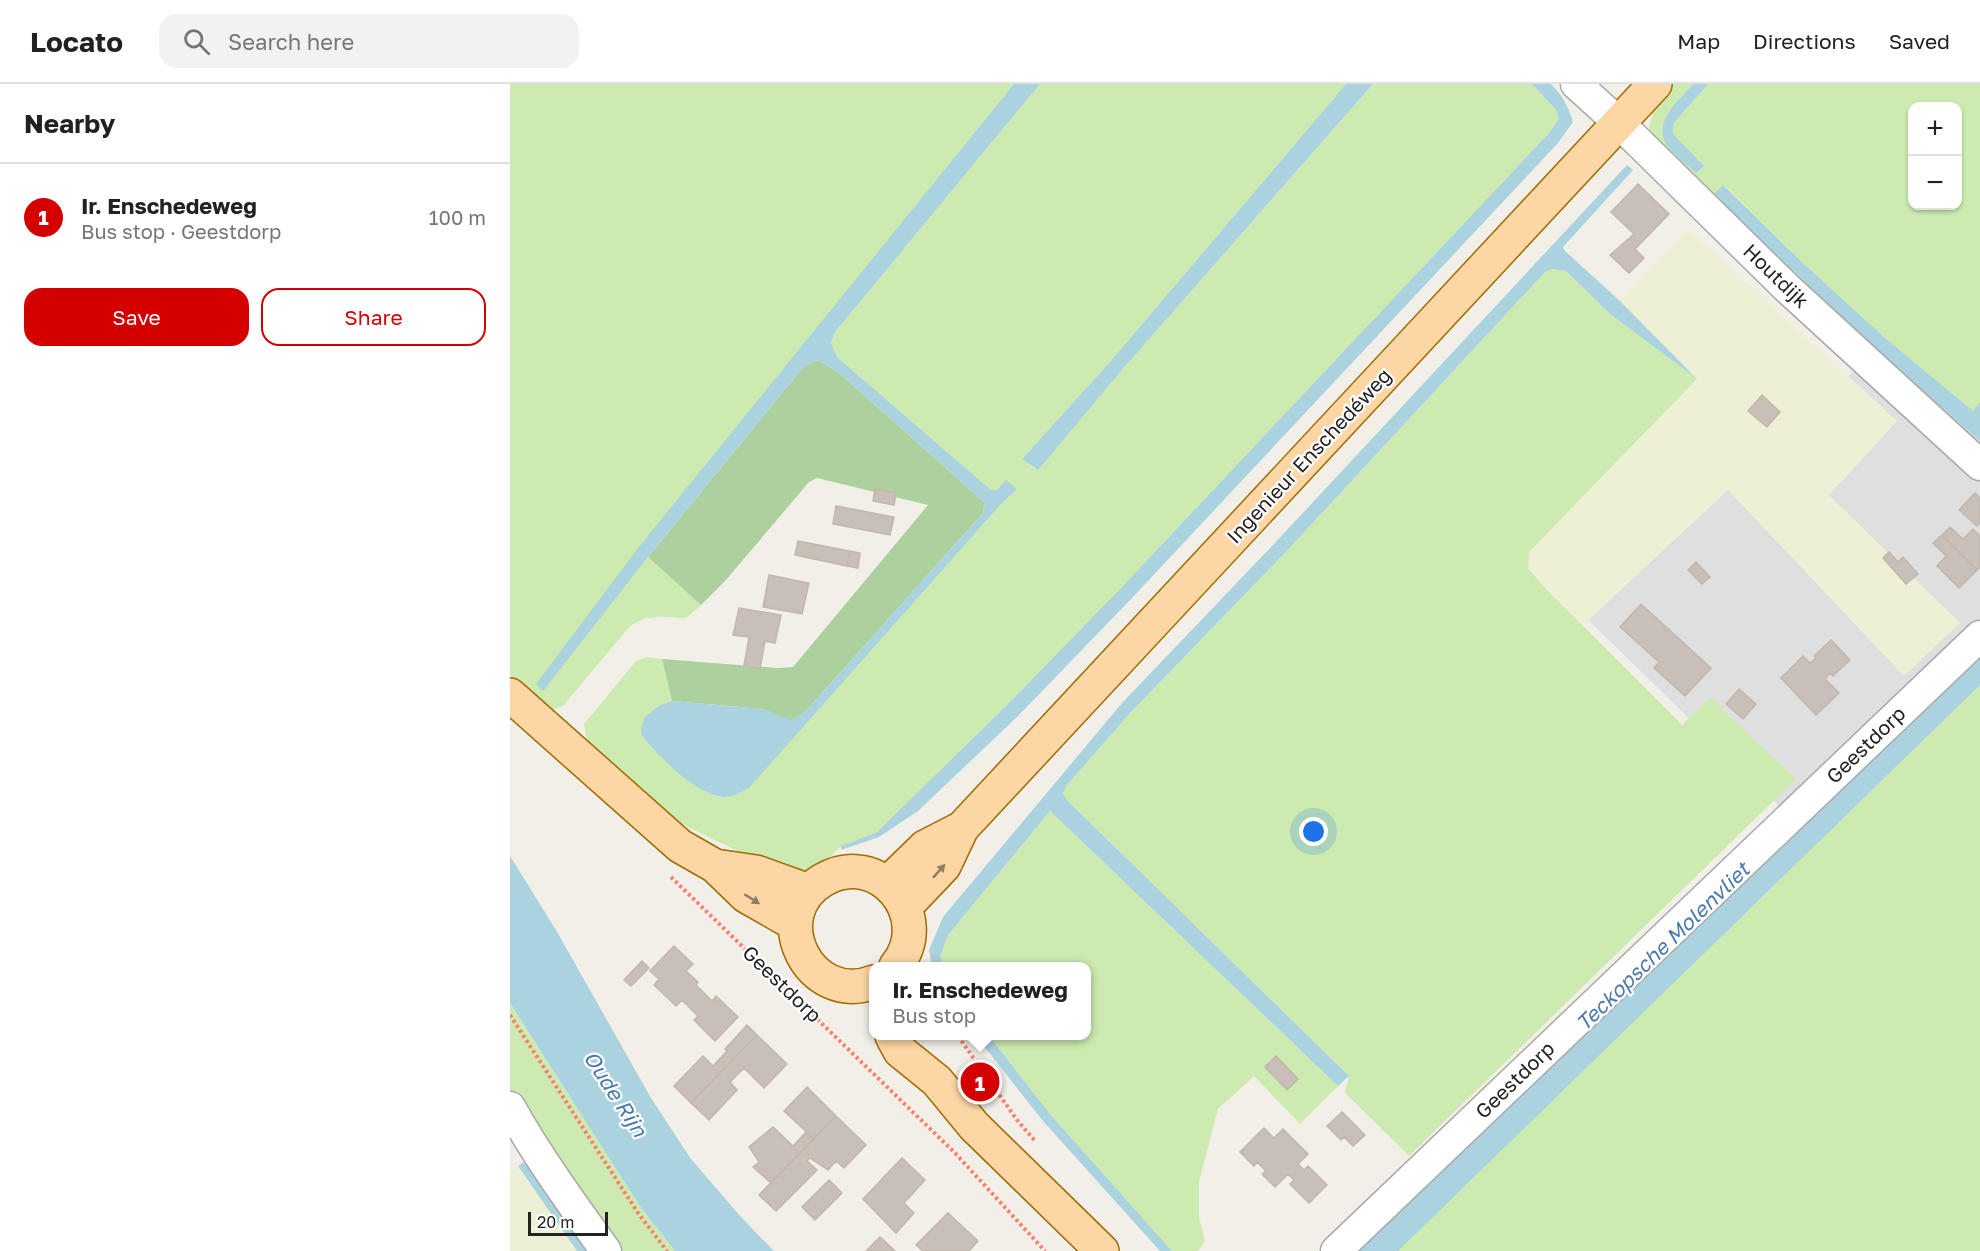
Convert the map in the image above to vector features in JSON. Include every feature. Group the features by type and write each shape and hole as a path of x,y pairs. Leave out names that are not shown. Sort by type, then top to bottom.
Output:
{"main road":[{"name":"Ingenieur Enschedéweg","path":"896,896 925,847 962,828 1655,84"},
{"path":"510,695 680,846 715,866 746,896 795,924"},
{"path":"715,866 756,872 809,891"},
{"path":"869,990 830,982 814,972 803,958 796,942 795,924 800,906 809,891 823,880 838,874 855,872 872,876 896,896 909,920 907,948 898,962"},
{"path":"894,1040 900,1051 937,1081 974,1126 1102,1251"},
{"path":"924,1040 937,1081"}],"street":[{"name":"Houtdijk","path":"1576,84 1619,123 1787,288 1980,465"},
{"name":"Geestdorp","path":"1336,1251 1980,636"},
{"path":"510,1107 559,1184 606,1251"}],"path":[{"name":"Geestdorp","path":"668,874 955,1153 1045,1251"},
{"path":"510,1015 638,1214 667,1251"},
{"path":"961,1040 1017,1120 1039,1145"}],"shaded area":[{"path":"1980,256 1980,1002 1585,617"}],"green space":[{"path":"510,84 1014,84 787,366 543,690 648,557 701,605 686,618 651,617 630,626 563,706 549,711 510,675"},
{"path":"1040,84 1346,84 1110,362 1022,459 1037,470 1373,84 1532,84 1557,111 1559,119 1549,133 1120,589 1006,706 877,832 841,846 818,869 795,874 762,863 686,826 631,786 588,747 584,724 636,661 647,657 662,659 672,701 660,705 642,736 658,754 691,783 714,795 728,797 738,793 1017,489 991,490 837,357 831,343 835,332"},
{"path":"1674,84 1693,84 1678,100 1663,131 1696,173 1704,166 1673,135 1673,124 1708,84 1980,84 1980,402 1973,411 1885,338 1803,263 1724,185 1794,274 1874,348 1656,148 1649,128 1653,112"},
{"path":"1688,229 1897,421 1829,495 1960,623 1904,676 1728,490 1582,626 1528,568 1529,552 1697,380 1620,301"},
{"path":"1553,269 1566,271 1610,314 1697,379 1529,552 1528,568 1547,590 1682,725 1710,697 1796,779 1409,1156 1345,1093 1349,1076 1067,800 1063,793 1067,785 1131,712 1283,555 1545,272"},
{"path":"818,360 838,372 985,503 983,513 805,712 790,721 763,709 672,701 662,659 778,668 793,667 928,505 817,478 809,482 726,580 701,605 648,557 804,366"},
{"path":"1980,685 1980,1251 1398,1251 1480,1170"},
{"path":"1050,811 1338,1086 1300,1124 1254,1076 1218,1109 1199,1182 1199,1217 1205,1241 1198,1251 1172,1251 1050,1114 992,1040 1091,1040 1091,962 942,962 940,957 948,935"},
{"path":"510,1003 641,1208 675,1251 617,1251 510,1100"},
{"path":"518,1166 577,1251 510,1251 510,1172"}],"water":[{"path":"1014,84 1040,84 835,332 831,343 837,357 991,490 997,490 1006,480 1017,489 1000,505 749,788 729,797 700,789 678,773 642,736 641,729 645,717 660,705 672,701 763,709 791,720 805,712 983,513 985,503 838,372 818,360 804,366 648,557 543,691 536,684 638,548"},
{"path":"1346,84 1373,84 1121,371 1038,470 1022,459 1110,362"},
{"path":"1532,84 1551,84 1567,106 1573,122 1558,143 1132,598 1018,716 918,811 879,837 841,850 841,846 877,832 1006,706 1120,589 1549,133 1559,119 1557,111"},
{"path":"1693,84 1708,84 1673,124 1673,134 1704,166 1696,173 1669,148 1663,135 1665,119"},
{"path":"1627,165 1633,170 1563,247 1697,379 1610,314 1566,271 1553,269 1545,272 1283,555 1131,712 1067,785 1063,793 1067,800 1349,1076 1338,1086 1050,811 948,935 940,957 942,962 931,962 929,950 943,917 1122,703 1273,545"},
{"path":"1723,185 1885,338 1973,411 1980,402 1980,441 1845,320 1714,194"},
{"path":"1980,649 1980,685 1398,1251 1352,1251"},
{"name":"Oude Rijn","path":"510,856 556,930 651,1098 691,1159 774,1251 675,1251 641,1208 510,1003"},
{"path":"979,1040 992,1040 1050,1114 1172,1251 1160,1251 1043,1121"},
{"path":"524,1162 588,1251 577,1251 518,1166"}],"building":[{"path":"1638,184 1669,214 1635,249 1644,258 1629,273 1610,255 1634,234 1611,212"},
{"path":"1762,395 1780,412 1767,427 1748,411"},
{"path":"875,489 896,493 894,505 873,501"},
{"path":"1975,493 1980,498 1980,523 1977,526 1959,510"},
{"path":"836,506 894,517 890,535 833,524"},
{"path":"1950,527 1963,539 1973,529 1980,536 1980,567 1977,570 1942,535"},
{"path":"1942,535 1977,570 1959,588 1937,566 1946,556 1933,543"},
{"path":"798,541 850,551 847,566 795,555"},
{"path":"850,551 860,553 858,568 847,566"},
{"path":"1889,552 1898,562 1903,557 1918,574 1906,584 1883,558"},
{"path":"1696,562 1710,577 1702,584 1688,570"},
{"path":"769,575 809,583 802,614 763,607"},
{"path":"1641,604 1711,668 1685,696 1654,668 1659,662 1620,627"},
{"path":"739,608 781,615 775,643 765,641 760,669 744,666 749,637 733,635"},
{"path":"1831,640 1850,660 1833,676 1830,673 1825,679 1839,693 1816,715 1781,678 1803,656 1810,663"},
{"path":"1739,689 1756,704 1743,719 1726,704"},
{"path":"674,946 693,964 686,971 698,982 696,985 712,1001 716,996 738,1017 715,1041 694,1020 698,1016 682,1000 676,1006 654,985 659,979 650,971"},
{"path":"642,961 649,968 631,986 624,980"},
{"path":"747,1025 757,1035 691,1103 674,1086 703,1056 713,1066"},
{"path":"757,1035 787,1064 764,1088 744,1068 730,1082 737,1090 709,1120 691,1103"},
{"path":"1276,1056 1298,1079 1287,1090 1265,1067"},
{"path":"807,1087 836,1116 814,1139 784,1111"},
{"path":"1342,1112 1365,1135 1353,1146 1344,1137 1341,1140 1327,1126"},
{"path":"836,1116 866,1145 844,1168 836,1161 828,1170 810,1158 807,1161 817,1170 776,1211 759,1195"},
{"path":"773,1127 793,1146 806,1132 814,1139 771,1183 753,1167 759,1162 749,1147"},
{"path":"1264,1128 1274,1138 1283,1129 1308,1154 1298,1164 1304,1170 1308,1166 1327,1185 1309,1203 1290,1184 1294,1180 1288,1174 1275,1187 1262,1174 1266,1171 1257,1162 1254,1166 1240,1152"},
{"path":"902,1158 925,1180 904,1203 914,1213 896,1233 863,1199"},
{"path":"829,1180 842,1193 815,1220 802,1207"},
{"path":"948,1213 978,1241 969,1251 923,1251 916,1245"},
{"path":"880,1237 895,1251 866,1251"}],"place":[{"name":"Ir. Enschedeweg","path":"980,1082"}],"water label":[{"name":"Teckopsche Molenvliet","path":"1663,947"}]}
